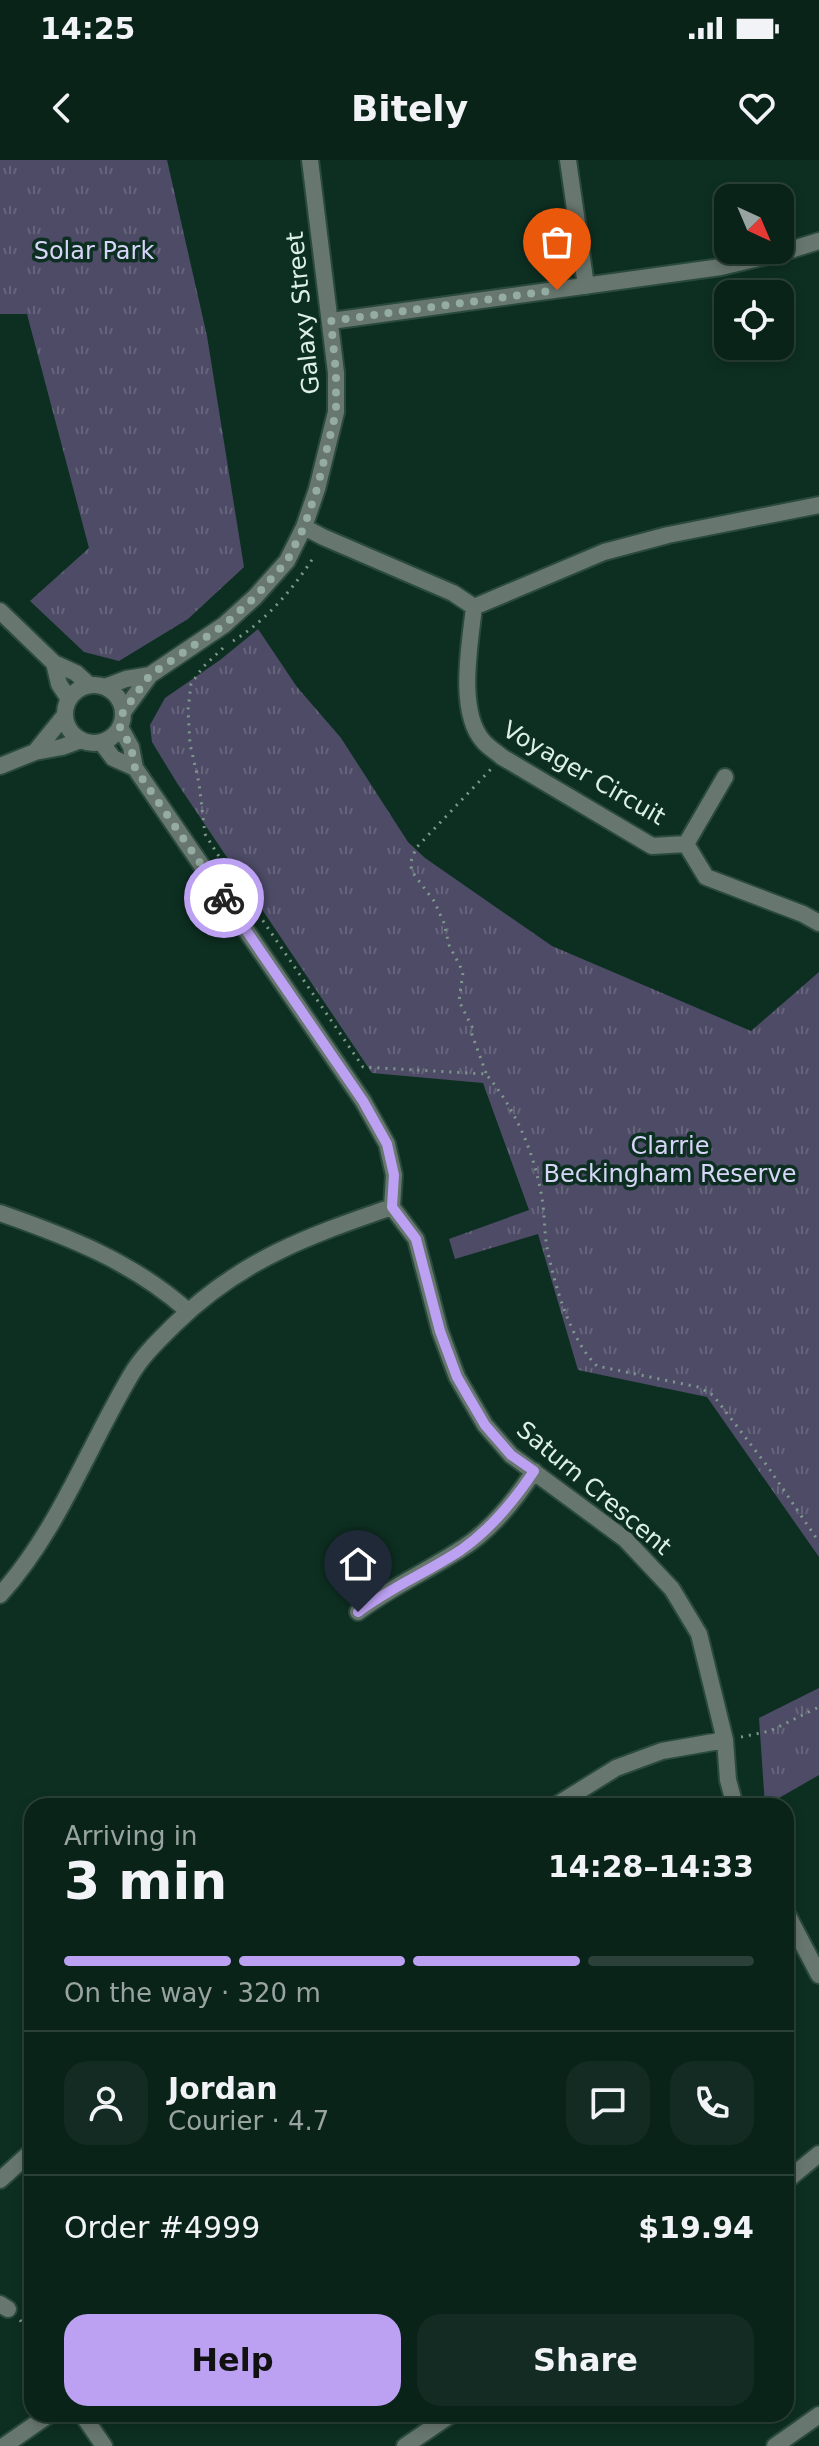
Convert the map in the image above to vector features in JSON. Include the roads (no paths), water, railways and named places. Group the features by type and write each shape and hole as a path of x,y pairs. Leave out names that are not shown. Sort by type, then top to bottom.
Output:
{"street":[{"name":"Galaxy Street","path":"121,720 150,675 224,625 255,597 287,561 304,527 317,489 336,412 336,373 310,160"},
{"path":"568,160 586,286"},
{"path":"331,321 721,267 819,241"},
{"path":"304,527 453,593 474,607 604,552 668,535 819,505"},
{"name":"Voyager Circuit","path":"474,607 468,665 469,715 482,741 502,757 652,846 686,844 706,877 819,923"},
{"path":"0,611 54,663 118,697 121,720 135,768 363,1101 387,1144 394,1175 392,1207 272,1252 221,1283 153,1345 132,1373 46,1537 20,1574 0,1595"},
{"path":"54,663 67,707 70,731 81,740"},
{"name":"Galaxy Street","path":"97,686 150,675"},
{"path":"35,752 81,688 97,686"},
{"path":"0,766 35,752 81,740 101,742 113,736 121,720"},
{"path":"101,742 113,758 135,768"},
{"path":"686,844 725,777"},
{"name":"Saturn Crescent","path":"392,1207 416,1239 440,1331 457,1377 485,1425 511,1455 625,1539 672,1589 699,1634 725,1740 733,1798"},
{"path":"0,1213 67,1236 115,1258 164,1290 188,1311"},
{"path":"358,1612 382,1594 461,1550 513,1503 534,1471"},
{"path":"568,1798 616,1768 662,1751 725,1740"},
{"path":"794,1929 819,1975"},
{"path":"794,2174 819,2154"},
{"path":"0,2180 24,2158"},
{"path":"775,2446 819,2415"},
{"path":"4,2446 38,2422"},
{"path":"88,2422 104,2446"},
{"path":"405,2446 440,2422"}],"park label":[{"name":"Solar Park","path":"94,251"},
{"name":"Clarrie Beckingham Reserve","path":"670,1160"}]}
